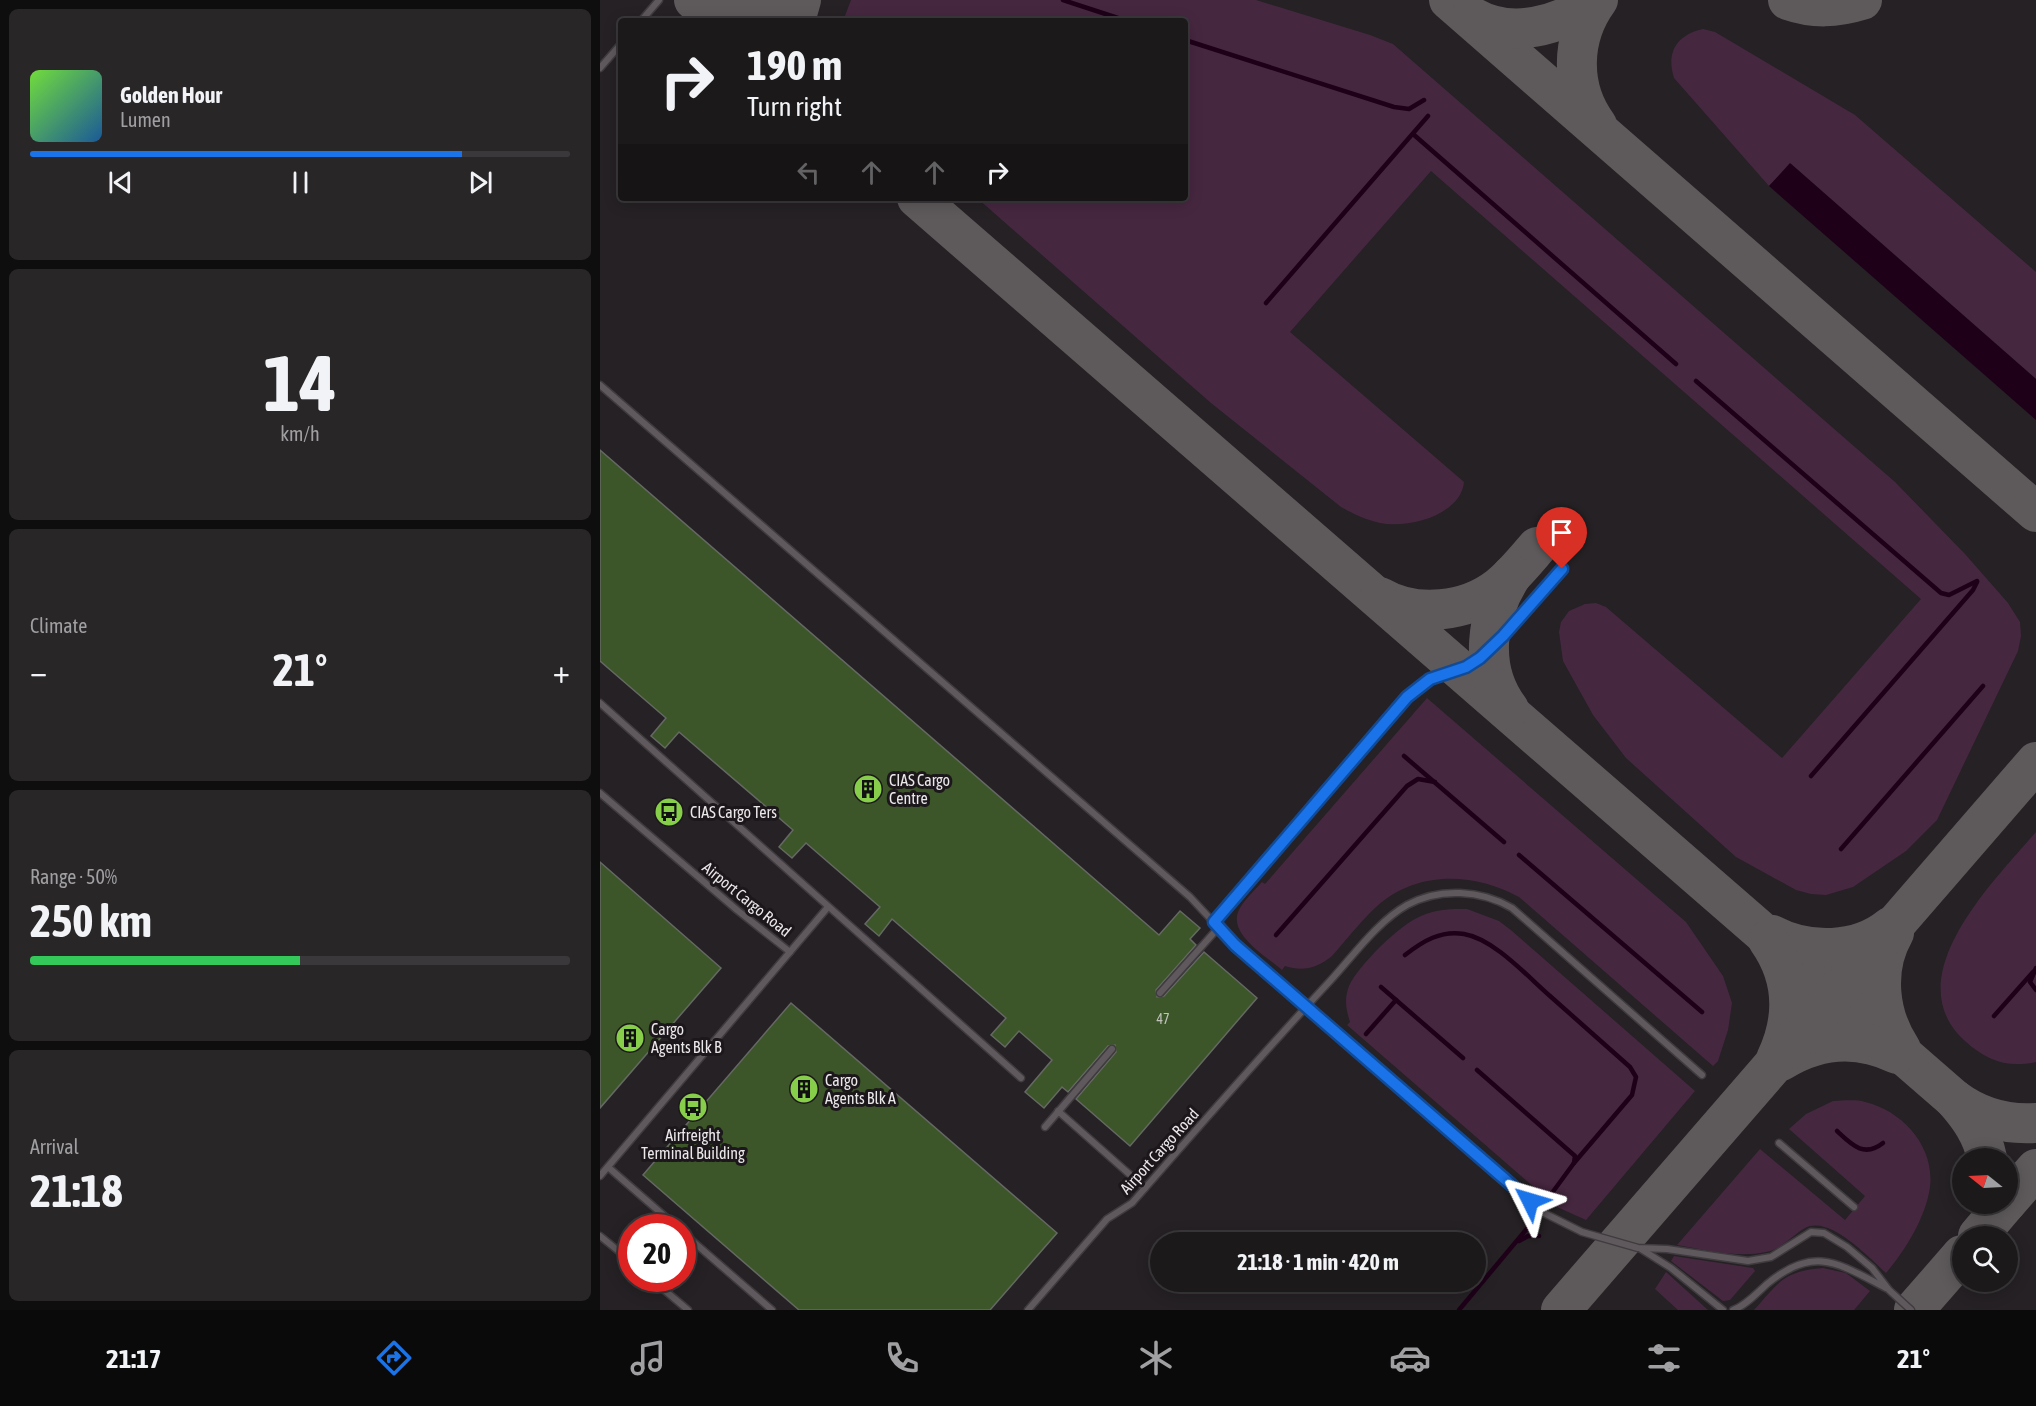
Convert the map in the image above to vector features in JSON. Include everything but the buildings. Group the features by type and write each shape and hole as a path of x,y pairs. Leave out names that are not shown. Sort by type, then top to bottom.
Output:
{"lane":[{"path":"644,18 659,0"},
{"path":"600,68 618,47"},
{"path":"600,385 1181,889 1235,945 1544,1213 1582,1232 1638,1248 1667,1249 1756,1261 1771,1257 1803,1236 1818,1232 1838,1241 1872,1268 1889,1290 1911,1310"},
{"path":"1160,993 1407,697 1430,679 1466,667 1480,658 1503,636 1562,569"},
{"path":"600,703 1021,1078"},
{"name":"Airport Cargo Road","path":"600,793 737,910 790,952 600,1176"},
{"name":"Airport Cargo Road","path":"1028,1310 1107,1219 1132,1203 1306,1006 1390,916 1408,904 1425,898 1442,894 1472,893 1500,901 1521,915 1702,1076"},
{"path":"790,952 828,907"},
{"path":"1045,1127 1112,1049"},
{"path":"1058,1111 1145,1188"},
{"path":"1779,1143 1854,1207"},
{"path":"608,1167 661,1214"},
{"path":"600,1236 618,1251"},
{"path":"696,1244 772,1310"},
{"path":"1638,1248 1671,1268 1723,1310"},
{"path":"1733,1310 1783,1270 1803,1262 1814,1261 1839,1265 1889,1290"},
{"path":"667,1292 688,1310"}],"shaded area":[{"path":"851,0 1256,0 1393,44 1895,482 1965,554 2008,603 2020,622 2021,636 2018,651 1937,820 1906,851 1853,887 1826,895 1811,894 1796,890 1736,857 1626,758 1593,715 1563,661 1559,632 1561,622 1569,611 1585,604 1596,603 1606,607 1782,758 1921,599 1431,171 1290,332 1464,482 1461,493 1454,503 1431,517 1405,524 1380,523 1341,507 1211,403 980,201 1188,201 1188,18 844,18"},
{"path":"1703,29 1715,32 1855,115 2036,272 2036,379 1791,164 1769,186 1674,78 1671,61 1675,46 1686,36"},
{"path":"1790,163 2036,379 2036,420 1769,186"},
{"path":"1427,698 1686,922 1723,976 1732,1003 1728,1030 1718,1061 1713,1066 1519,897 1483,883 1465,879 1446,879 1409,886 1376,907 1332,956 1310,968 1298,969 1285,966 1282,970 1242,935 1237,917 1245,901 1262,882 1265,884"},
{"path":"2036,832 2036,1062 2016,1064 1989,1058 1965,1041 1946,1016 1941,989 1946,960 1958,931 1997,876"},
{"path":"1449,909 1467,909 1499,921 1512,931 1695,1091 1586,1220 1557,1207 1347,1025 1350,1022 1346,1004 1349,986 1361,968 1380,947 1402,927 1421,916"},
{"path":"1833,1101 1861,1101 1892,1113 1914,1133 1927,1158 1930,1187 1924,1210 1907,1244 1886,1273 1848,1240 1826,1227 1805,1228 1771,1251 1755,1254 1722,1253 1677,1245 1760,1149 1845,1220 1865,1196 1789,1129 1806,1114"},
{"path":"1674,1256 1753,1268 1755,1271 1730,1300 1723,1301 1671,1261"},
{"path":"1823,1268 1846,1273 1870,1291 1854,1310 1754,1310 1777,1285 1791,1275"},
{"path":"1666,1272 1708,1310 1678,1310 1655,1289"}],"waterway":[{"path":"1063,0 1118,18"},
{"path":"1188,41 1394,107 1409,109 1424,100"},
{"path":"1266,303 1428,116"},
{"path":"1413,134 1676,364"},
{"path":"1696,381 1941,593 1949,595 1977,581"},
{"path":"1811,776 1973,590 1977,582"},
{"path":"1841,849 1983,686"},
{"path":"1404,756 1504,842"},
{"path":"1276,935 1407,786 1418,779 1435,782"},
{"path":"1519,855 1702,1012"},
{"path":"1405,955 1440,935 1456,933 1475,937 1510,959 1630,1067 1636,1077 1632,1095 1574,1163"},
{"path":"2036,968 2030,982 2036,990"},
{"path":"1994,1016 2033,972"},
{"path":"1381,987 1463,1058"},
{"path":"1366,1034 1396,1000"},
{"path":"1477,1070 1575,1156 1574,1163 1552,1193"},
{"path":"1837,1131 1858,1148 1870,1149 1883,1143"},
{"path":"1459,1310 1530,1225"},
{"path":"1519,1241 1528,1236 1539,1236"}],"taxiway":[{"path":"694,0 724,9 744,9 773,0"},
{"path":"796,18 801,0"},
{"path":"1449,0 2036,512"},
{"path":"1471,16 1502,27 1535,27 1566,17 1594,0"},
{"path":"1597,125 1582,95 1577,62 1578,46 1583,30 1598,0"},
{"path":"1788,0 1807,5 1825,6 1843,5 1862,0"},
{"path":"920,201 1954,1099 1973,1111 2003,1121 2036,1123"},
{"path":"1380,597 1409,608 1425,610 1457,607 1472,602 1499,587 1537,547"},
{"path":"1509,709 1499,693 1493,676 1489,659 1489,642 1496,607 1512,575"},
{"path":"1561,1310 2036,762"},
{"path":"1772,935 1801,945 1832,948 1863,942 1890,927"},
{"path":"1894,933 1883,962 1881,992 1888,1022 1901,1049"},
{"path":"1768,940 1783,969 1789,998 1786,1029 1776,1059"},
{"path":"1781,1061 1809,1048 1838,1042 1868,1044 1897,1054"},
{"path":"1954,1099 1975,1126 1984,1148"},
{"path":"2018,1189 2036,1169"},
{"path":"1986,1226 1997,1214"},
{"path":"1914,1310 1952,1266"}],"place":[{"name":"CIAS Cargo Centre","path":"868,789"},
{"name":"CIAS Cargo Ters","path":"669,812"},
{"name":"Cargo Agents Blk B","path":"630,1038"},
{"name":"Cargo Agents Blk A","path":"804,1089"},
{"name":"Airfreight Terminal Building","path":"693,1107"}],"route":[{"path":"1530,1201 1235,945 1214,922 1407,697 1430,679 1466,667 1480,658 1492,648 1562,569"}]}
